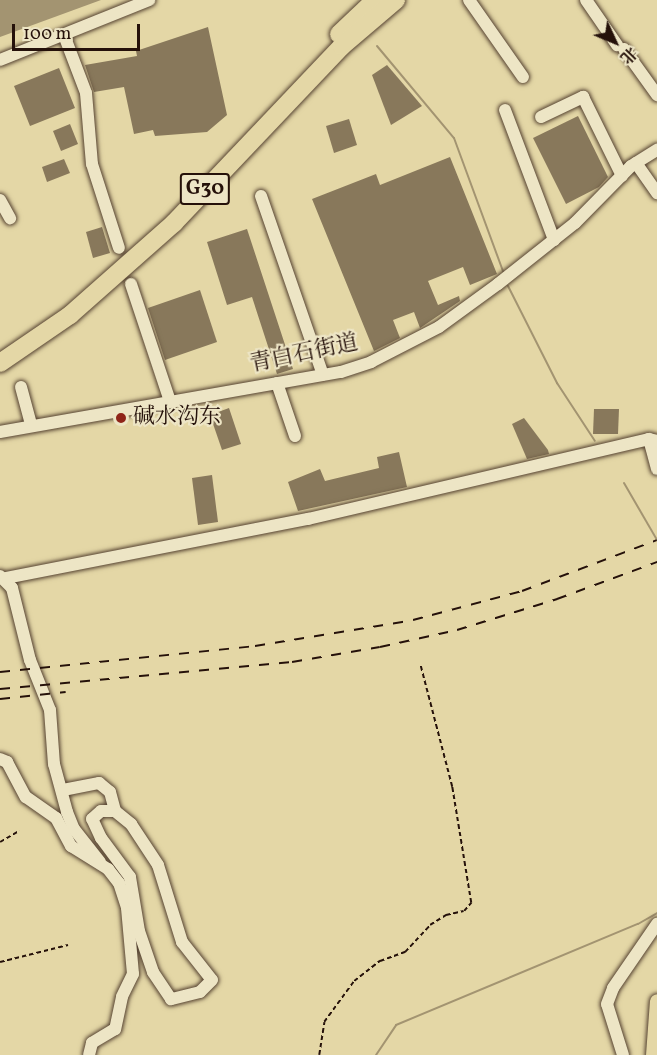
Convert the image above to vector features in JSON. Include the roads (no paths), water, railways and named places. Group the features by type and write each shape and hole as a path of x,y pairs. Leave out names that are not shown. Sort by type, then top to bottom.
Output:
{"highway":[{"name":"G30","path":"0,348 64,304 167,213 316,55 375,0"},
{"name":"G30","path":"0,363 70,315 174,223 342,46 396,0"}],"main road":[{"path":"653,1055 657,1001"}],"street":[{"path":"0,60 149,0"},
{"path":"469,0 524,77"},
{"path":"586,0 657,95"},
{"path":"64,35 86,93 92,164 119,248"},
{"path":"540,117 583,96 621,176"},
{"path":"505,110 554,240"},
{"name":"青白石街道","path":"0,432 323,375 371,362 439,327 554,240 621,176 657,150"},
{"path":"636,163 657,193"},
{"path":"261,196 323,375"},
{"path":"0,200 10,218"},
{"path":"131,284 170,401"},
{"path":"277,383 295,436"},
{"path":"21,387 31,425"},
{"path":"100,864 97,855 74,829 54,764 50,710 3,577 308,519 456,482 588,456 653,440 657,469"},
{"path":"0,759 7,762 26,797 56,818 71,846 100,864 119,883 127,908 133,974 122,998 115,1029 92,1043 89,1055"},
{"path":"63,790 99,783 114,799 115,811 131,824 158,865 182,942 212,980 200,993 171,999 153,972 139,931 130,877 101,838 92,819 101,811 115,811"},
{"path":"623,1055 607,1004 613,988 657,924"}],"waterway":[{"path":"377,46 454,138 503,271"},
{"path":"508,286 557,383 595,441"},
{"path":"624,483 657,540"},
{"path":"376,1055 396,1025 638,924 657,913"}],"railway":[{"path":"0,672 255,646 413,620 522,591 657,540"},
{"path":"0,689 292,662 380,647 457,630 557,599 657,562"},
{"path":"0,699 66,692"}],"place":[{"name":"碱水沟东","path":"121,418"}]}
